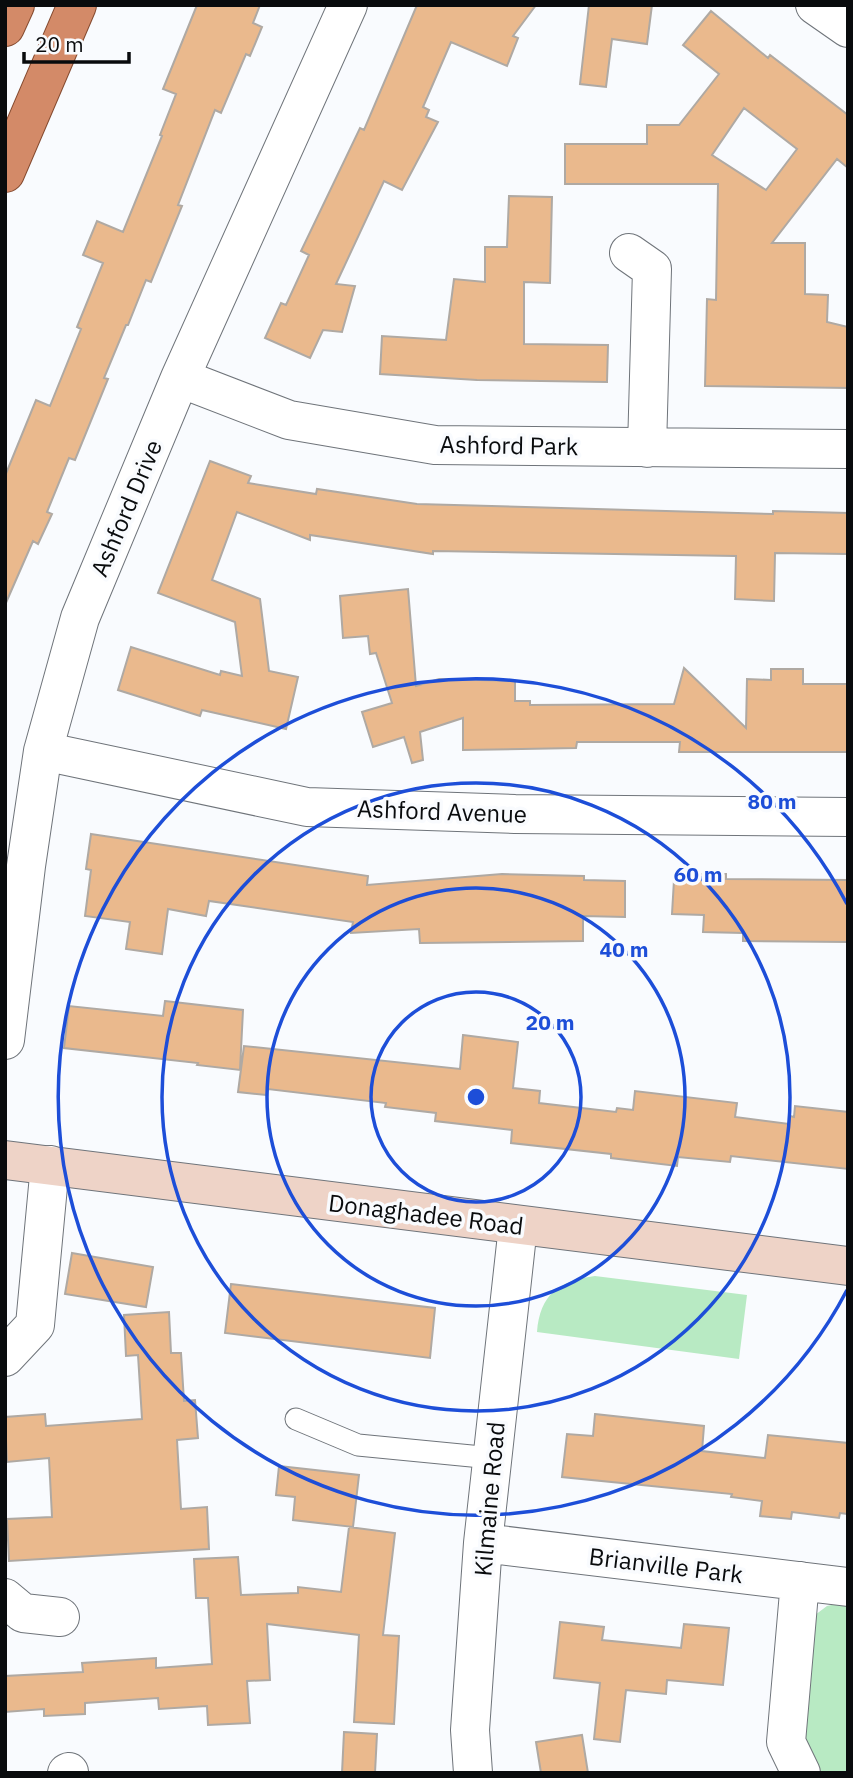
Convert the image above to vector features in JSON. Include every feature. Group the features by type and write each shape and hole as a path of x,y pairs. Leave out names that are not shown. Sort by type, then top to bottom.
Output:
{"highway":[{"path":"5,27 15,5"},
{"path":"5,173 77,5"}],"main road":[{"name":"Donaghadee Road","path":"5,1160 848,1266"}],"street":[{"name":"Ashford Drive","path":"5,1040 43,751 80,618 180,378 348,5"},
{"path":"815,5 848,28"},
{"path":"629,253 652,269 647,448"},
{"name":"Ashford Park","path":"180,378 289,420 435,445 848,449"},
{"name":"Ashford Avenue","path":"43,751 307,807 515,814 848,817"},
{"path":"5,1357 35,1325 50,1165"},
{"name":"Kilmaine Road","path":"473,1773 470,1730 484,1543 518,1226"},
{"name":"Brianville Park","path":"484,1543 848,1587"},
{"path":"800,1581 786,1742 801,1773"},
{"path":"5,1598 23,1613 60,1617"}],"lane":[{"path":"296,1419 358,1444 492,1458"}],"green space":[{"path":"595,1276 747,1295 739,1359 537,1332 542,1308 554,1292 571,1282"},
{"path":"848,1601 848,1773 822,1773 814,1762 802,1732 815,1615 827,1606"}],"building":[{"path":"197,5 260,5 253,23 262,27 250,56 246,54 221,113 215,110 178,205 182,206 151,282 146,280 104,378 108,379 75,460 69,458 47,512 52,514 38,544 33,541 5,605 5,476 36,400 50,406 81,329 77,327 103,263 83,255 97,221 123,232 176,94 163,89"},
{"path":"417,5 536,5 513,36 518,38 507,66 451,42 423,107 429,110 426,117 438,122 402,190 384,181 336,284 355,286 342,332 323,330 310,358 265,338 281,303 286,305 309,255 301,251 360,128 364,130"},
{"path":"589,5 652,5 647,44 612,39 606,87 580,84"},
{"path":"711,11 768,58 770,55 848,115 848,168 837,159 772,243 805,243 805,294 828,295 827,322 848,327 848,388 705,386 707,299 716,300 718,184 565,184 565,144 647,144 647,125 679,125 719,74 683,45","holes":["744,108 797,149 766,190 712,155"]},
{"path":"509,196 552,197 550,283 524,282 524,344 608,345 607,382 477,380 380,374 382,336 446,340 454,279 485,282 485,247 507,247"},
{"path":"210,461 251,476 248,483 316,494 317,489 417,504 773,514 773,511 848,513 848,554 775,553 774,601 735,599 736,556 433,551 433,554 310,535 310,540 237,512 212,580 260,599 269,671 298,677 286,729 202,710 200,716 118,690 131,647 220,675 221,671 242,676 235,622 158,593"},
{"path":"408,589 416,686 439,679 515,681 515,701 530,701 530,705 674,704 684,668 746,728 747,679 771,680 771,669 803,669 803,684 848,684 848,752 679,752 680,742 577,742 576,748 463,750 463,718 420,732 423,760 412,763 404,737 373,747 362,712 392,703 376,653 370,654 368,636 343,638 340,596"},
{"path":"91,834 368,876 367,885 502,874 584,876 584,880 625,881 625,917 583,916 583,941 420,943 419,929 351,933 353,922 209,901 206,916 168,909 162,954 126,949 130,922 85,916 91,870 86,869"},
{"path":"689,874 726,874 726,879 848,880 848,942 743,941 743,933 703,932 704,915 672,914 674,880 689,880"},
{"path":"165,1001 243,1010 240,1070 64,1048 69,1006 163,1016"},
{"path":"463,1035 518,1042 513,1088 540,1091 539,1103 616,1112 617,1108 633,1110 635,1091 737,1103 735,1117 789,1124 790,1116 794,1117 795,1106 848,1112 848,1169 731,1156 730,1162 678,1157 677,1166 611,1158 611,1154 511,1143 512,1130 435,1121 436,1113 385,1107 386,1103 268,1089 266,1095 238,1092 244,1046 460,1069"},
{"path":"72,1253 153,1267 146,1307 65,1294"},
{"path":"231,1284 435,1308 430,1358 225,1333"},
{"path":"169,1312 171,1353 181,1353 184,1401 195,1400 198,1438 177,1440 181,1509 207,1507 209,1549 9,1561 7,1519 52,1517 49,1458 7,1462 5,1417 45,1414 46,1426 142,1419 138,1355 126,1356 124,1315"},
{"path":"595,1414 704,1426 702,1451 765,1458 768,1435 848,1443 848,1514 840,1513 839,1518 792,1512 791,1519 760,1516 762,1501 731,1497 732,1494 562,1477 567,1434 593,1436"},
{"path":"279,1466 359,1475 353,1527 293,1520 295,1497 276,1495"},
{"path":"349,1527 395,1533 383,1635 399,1636 394,1724 354,1722 359,1635 267,1624 270,1680 247,1681 250,1723 208,1725 207,1706 159,1709 158,1698 85,1703 85,1714 44,1716 44,1709 5,1712 5,1676 83,1672 82,1663 156,1658 156,1668 212,1664 208,1598 196,1598 194,1559 238,1557 241,1595 298,1593 298,1587 341,1592"},
{"path":"560,1622 604,1627 602,1640 681,1648 684,1624 729,1628 723,1685 667,1680 666,1694 626,1690 620,1742 594,1739 600,1683 554,1678"},
{"path":"344,1732 377,1734 375,1773 342,1773"},
{"path":"582,1735 588,1773 541,1773 536,1742"}]}
